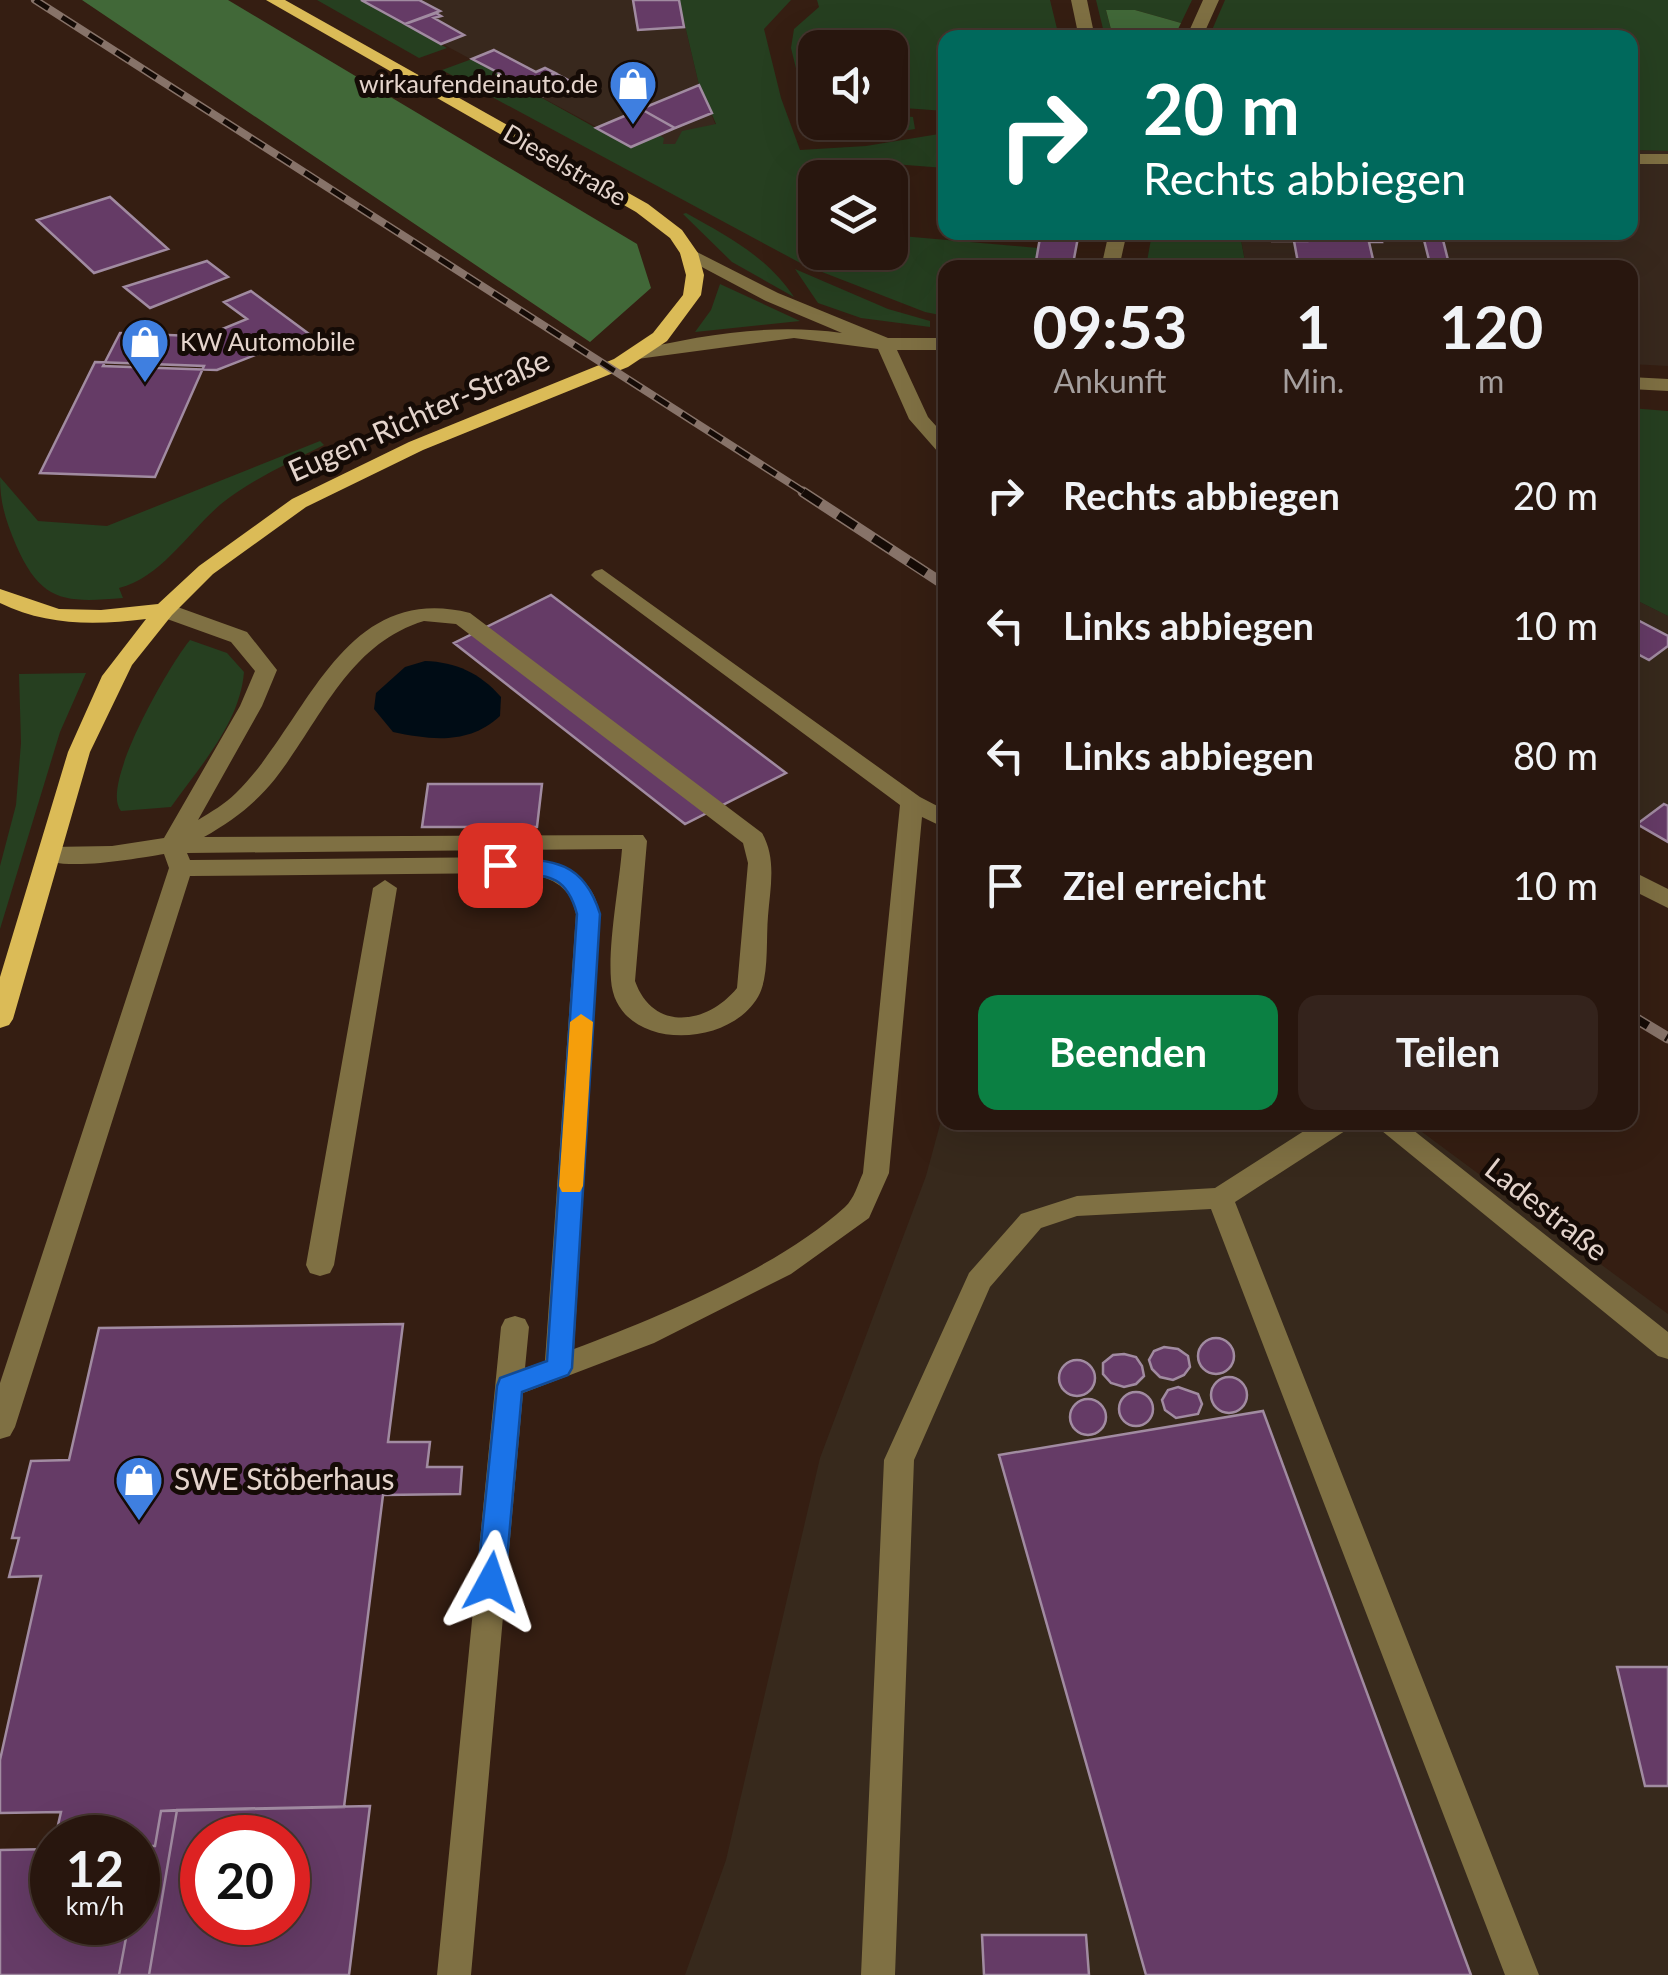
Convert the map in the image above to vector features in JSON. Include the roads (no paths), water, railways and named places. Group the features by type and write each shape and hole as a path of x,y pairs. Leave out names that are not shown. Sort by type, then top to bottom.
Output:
{"main road":[{"name":"Dieselstraße","path":"274,0 642,208 676,234 690,252"},
{"path":"629,359 678,318 692,295 690,252"},
{"name":"Eugen-Richter-Straße","path":"0,1019 79,752 112,676 164,610 206,570 299,503 416,446 629,359"},
{"path":"0,595 45,613 76,618 164,610"}],"street":[{"path":"1079,0 1085,30"},
{"path":"1198,30 1211,0"},
{"path":"1638,159 1668,159"},
{"name":"Dieselstraße","path":"690,252 772,297 884,344"},
{"path":"629,359 745,336 794,332 884,344 938,344"},
{"path":"884,344 918,419 938,440"},
{"path":"1638,383 1668,385"},
{"path":"602,575 912,802 938,816"},
{"path":"0,1428 176,856 266,670 239,637 164,610"},
{"path":"444,613 462,618 754,840 760,863 749,990 742,1004 710,1024 668,1026 634,1010 625,996 623,981 635,840 176,856 245,798 362,642 417,616 444,613"},
{"path":"510,1386 644,1335 782,1266 859,1211 876,1173 912,802"},
{"path":"50,855 521,865 556,871 581,889 588,914 559,1368"},
{"path":"1638,883 1668,900"},
{"path":"320,1264 384,888"},
{"path":"878,1975 899,1460 979,1281 1031,1221 1076,1206 1220,1198 1326,1130"},
{"name":"Ladestraße","path":"1394,1130 1668,1348"},
{"path":"1220,1198 1522,1975"},
{"path":"454,1975 516,1327"}],"railway":[{"path":"35,0 807,494"},
{"path":"803,492 938,580"},
{"path":"1638,1020 1668,1038"}],"place":[{"name":"wirkaufendeinauto.de","path":"633,126"},
{"name":"KW Automobile","path":"145,384"},
{"name":"SWE Stöberhaus","path":"139,1522"}]}
